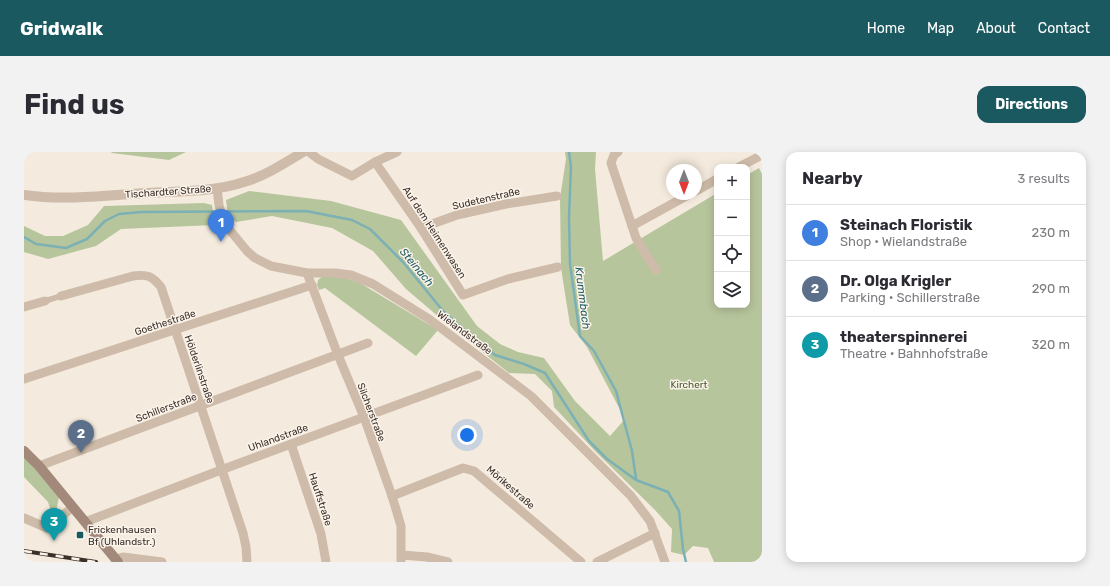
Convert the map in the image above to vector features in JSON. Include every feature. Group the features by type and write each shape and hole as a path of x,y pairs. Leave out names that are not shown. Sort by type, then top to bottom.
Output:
{"main road":[{"path":"24,451 39,466 117,561"}],"street":[{"name":"Tischardter Straße","path":"24,195 42,198 64,198 217,188 246,182 270,171 304,152"},
{"path":"309,152 318,159 352,176 375,162 398,152"},
{"path":"618,152 614,155 611,163 636,238 656,270"},
{"path":"745,164 762,155"},
{"name":"Auf dem Heimenwasen","path":"375,162 421,228 463,295 508,279 558,268"},
{"path":"702,188 714,181"},
{"name":"Wielandstraße","path":"217,188 219,205 224,223 247,251 255,258 271,266 307,273 335,273 351,275 373,284 442,328 530,396 631,496 650,521 665,562"},
{"name":"Sudetenstraße","path":"421,228 457,215 478,210 558,196"},
{"path":"632,226 679,200"},
{"name":"Silcherstraße","path":"307,273 364,417 392,496 401,526 401,558"},
{"name":"Hölderlinstraße","path":"61,296 145,274 155,279 161,287 243,533 247,562"},
{"name":"Goethestraße","path":"24,379 175,331 312,285"},
{"path":"24,307 61,296"},
{"name":"Schillerstraße","path":"39,466 368,343"},
{"name":"Uhlandstraße","path":"85,522 478,375"},
{"name":"Hauffstraße","path":"292,444 321,534 326,562"},
{"name":"Mörikestraße","path":"392,496 463,468 474,471 581,562"},
{"path":"24,518 47,528 73,507"},
{"path":"597,562 655,534"},
{"path":"117,561 123,557 162,562"},
{"path":"401,558 427,557 448,562"}],"green space":[{"path":"111,152 186,152 169,160"},
{"name":"Kirchert","path":"565,152 596,152 595,169 603,261 714,195 714,308 750,308 750,173 759,168 762,174 762,562 714,562 708,548 693,546 684,555 671,552 672,529 554,407 552,391 535,374 509,373 406,289 373,251 332,228 272,216 236,222 228,216 226,200 249,191 331,201 401,220 477,326 500,344 518,352 544,358 575,401 610,436 625,419 587,347 570,325 561,268 560,198 566,159"},
{"path":"204,203 212,205 215,225 121,229 96,246 48,259 24,252 24,226 45,236 63,236 88,225 104,206"},
{"path":"323,276 346,278 360,283 438,330 416,356 325,288 319,290 317,285 318,280"},
{"path":"24,456 59,497 56,512 51,511 48,502 24,477"}],"waterway":[{"name":"Krummbach","path":"569,152 571,167 569,217 570,264 580,336 594,351 616,391 632,451 636,479"},
{"name":"Steinach","path":"24,237 36,244 66,248 87,239 105,221 119,214 142,212 306,211 352,220 370,229 403,262 443,311 495,355 524,364 545,373 589,441 607,459 636,480 668,492 679,511 683,549 686,562"}],"railway":[{"path":"24,551 96,562"}],"place":[{"name":"Steinach Floristik","path":"221,242"},
{"name":"Dr. Olga Krigler","path":"81,453"},
{"name":"Frickenhausen Bf (Uhlandstr.)","path":"80,535"},
{"name":"theaterspinnerei","path":"54,541"}]}
